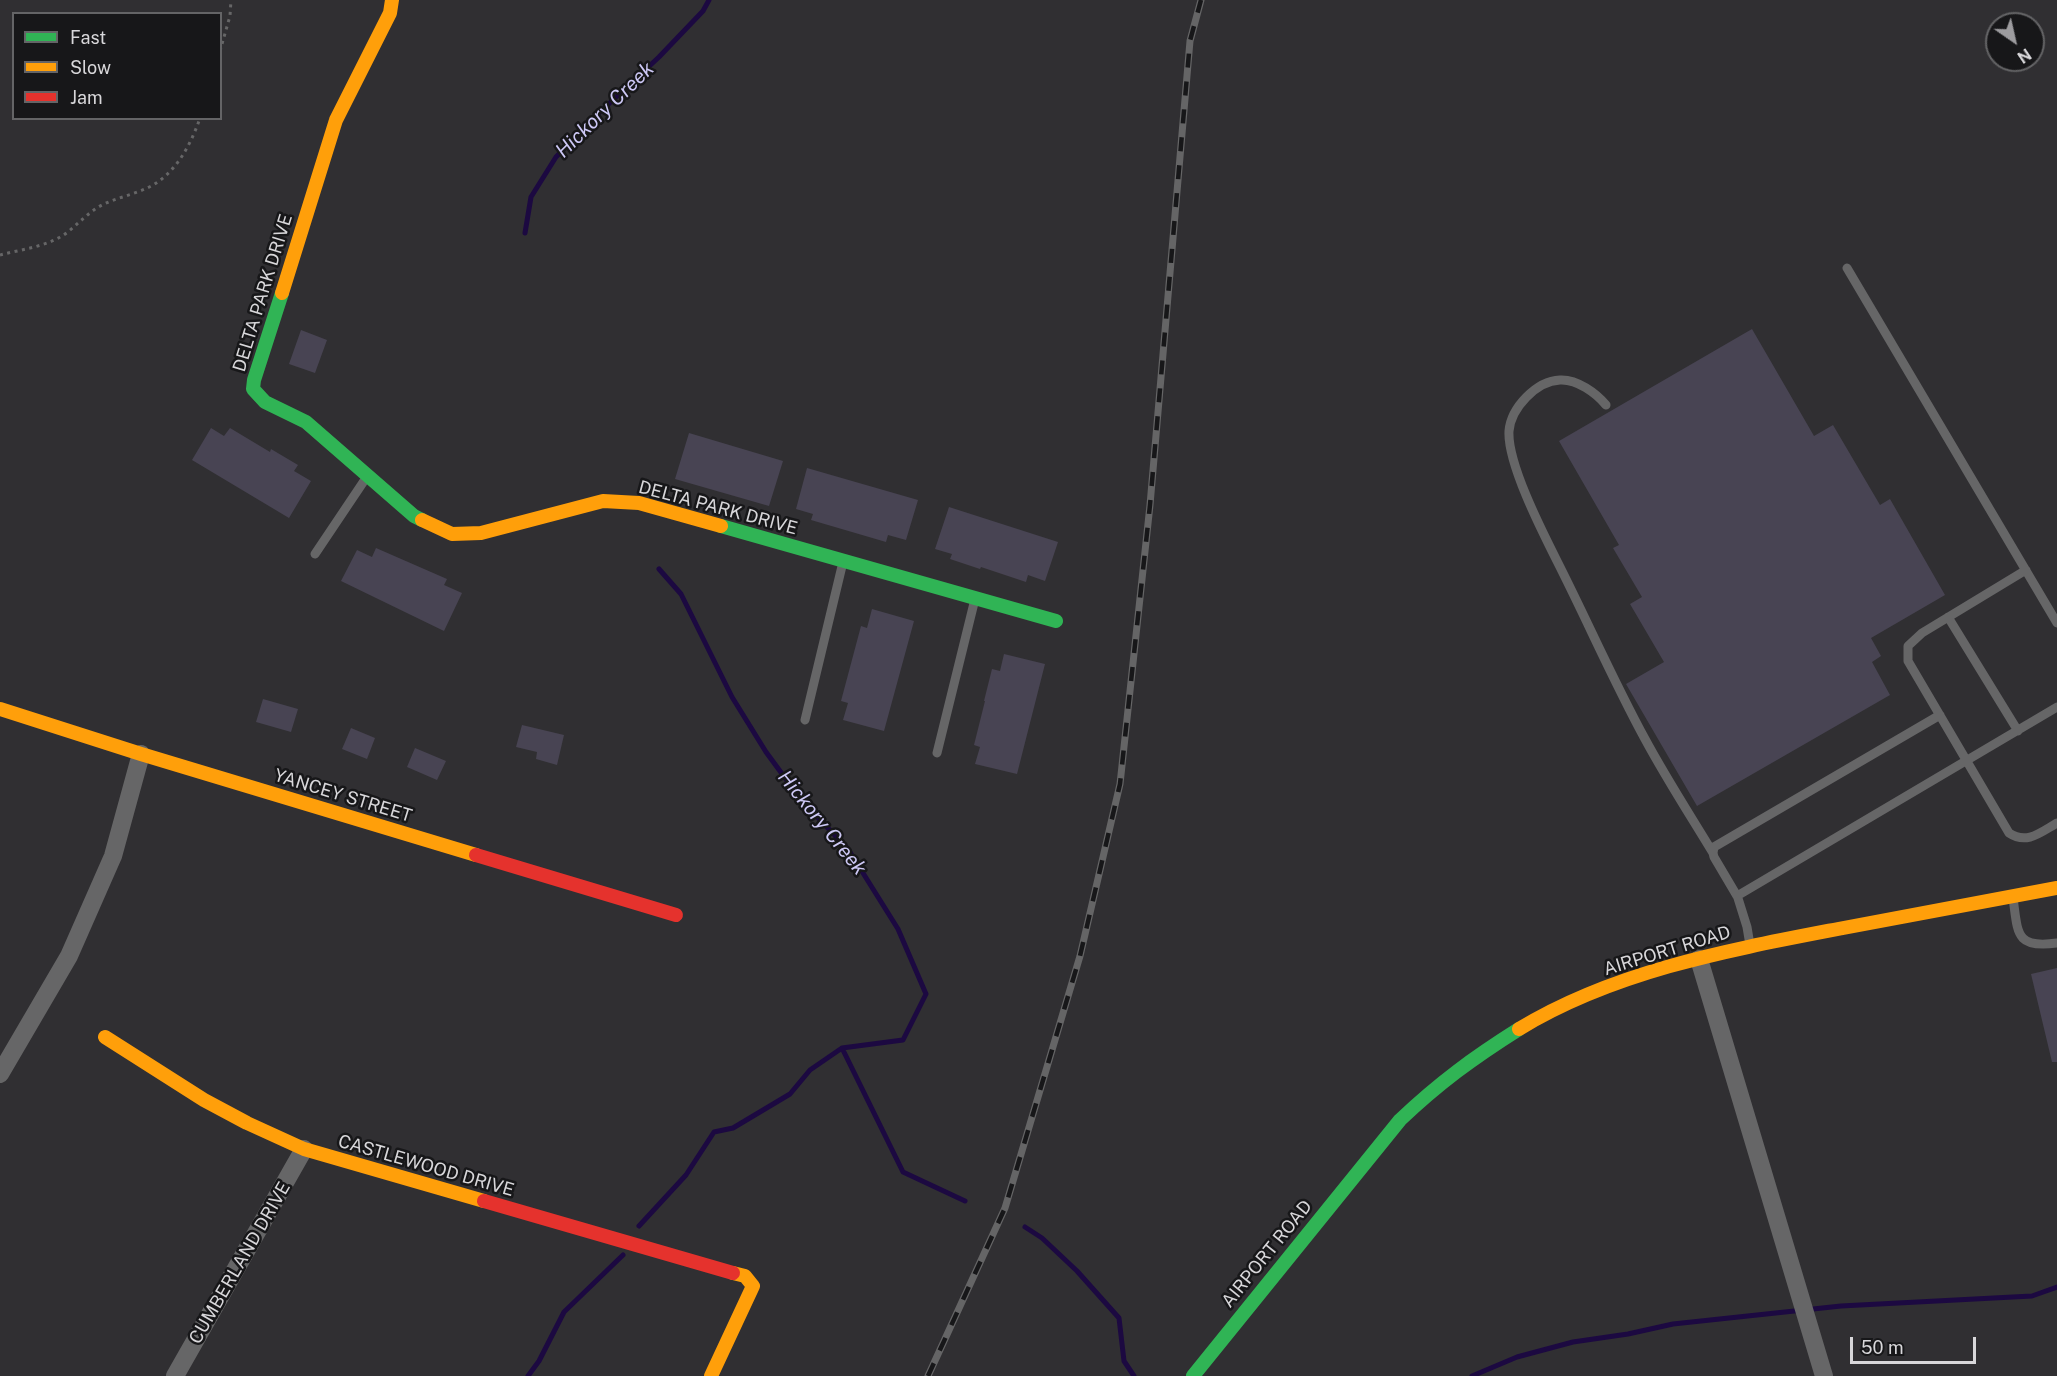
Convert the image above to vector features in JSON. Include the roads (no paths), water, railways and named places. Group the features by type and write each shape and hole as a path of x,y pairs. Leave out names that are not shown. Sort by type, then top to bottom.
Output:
{"street":[{"name":"DELTA PARK DRIVE","path":"392,0 390,13 336,120 254,380 254,389 265,402 306,422 414,516 452,534 481,533 603,501 639,503 975,596 1056,621"},
{"name":"YANCEY STREET","path":"0,709 141,754 676,915"},
{"path":"0,1074 69,956 87,916 113,856 141,754"},
{"name":"AIRPORT ROAD","path":"1193,1376 1400,1120 1436,1086 1477,1055 1521,1028 1574,1001 1630,978 1750,946 2057,888"},
{"path":"1699,960 1824,1376"},
{"name":"CASTLEWOOD DRIVE","path":"105,1037 204,1100 247,1124 304,1149 745,1276 753,1286 711,1376"},
{"name":"CUMBERLAND DRIVE","path":"175,1376 304,1149"}],"lane":[{"path":"1847,268 2057,622"},
{"path":"1606,405 1585,386 1560,380 1538,387 1520,403 1512,417 1509,433 1514,463 1538,522 1645,739 1737,895 1750,946"},
{"path":"315,554 368,476"},
{"path":"805,720 844,560"},
{"path":"2026,570 1922,633 1908,646 1908,661 2009,833 2016,838 2030,838 2057,823"},
{"path":"938,753 975,596"},
{"path":"1948,617 2018,730"},
{"path":"1737,895 2057,707"},
{"path":"1713,853 1714,847 1940,715"},
{"path":"2013,896 2018,928 2026,941 2031,945 2057,943"}],"waterway":[{"name":"Hickory Creek","path":"525,233 531,197 556,157 659,57 703,11 709,0"},
{"name":"Hickory Creek","path":"639,1226 686,1175 714,1132 733,1128 790,1094 810,1070 842,1048 903,1040 926,994 898,929 848,849 802,801 766,752 732,697 681,594 659,569"},
{"name":"Hickory Creek","path":"842,1048 903,1172 965,1201"},
{"name":"Hickory Creek","path":"1025,1227 1042,1238 1077,1271 1119,1318 1124,1361 1134,1376"},
{"path":"528,1376 539,1361 564,1312 623,1255"},
{"path":"1472,1376 1517,1357 1573,1342 1628,1334 1673,1324 1841,1306 2032,1296 2057,1287"}],"railway":[{"path":"928,1376 1005,1208 1080,956 1120,784 1150,505 1190,41 1201,0"}]}
